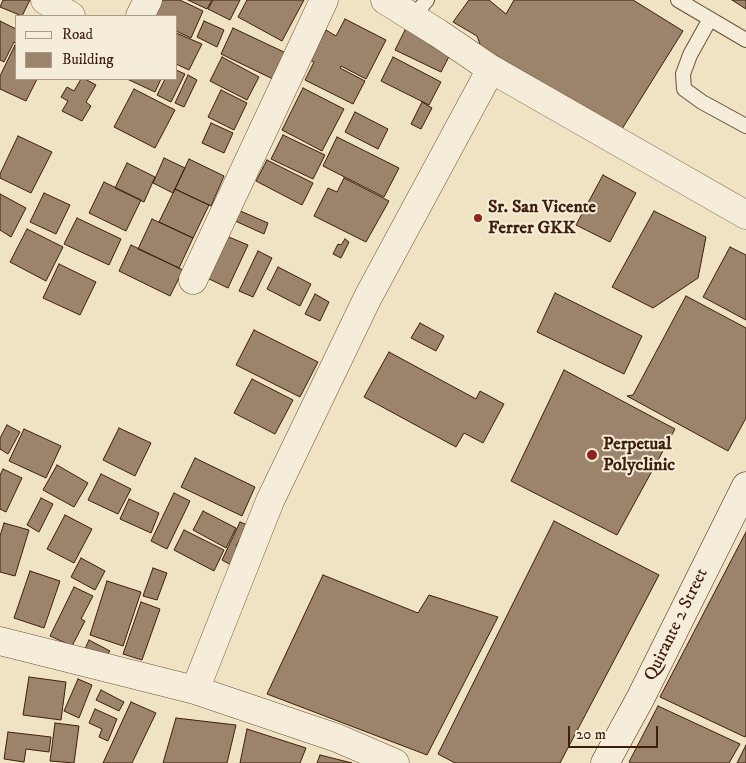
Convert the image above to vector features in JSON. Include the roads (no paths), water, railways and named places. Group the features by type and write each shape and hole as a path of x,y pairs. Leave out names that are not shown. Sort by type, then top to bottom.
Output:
{"street":[{"path":"45,0 69,15"},
{"path":"140,15 148,0"},
{"path":"193,280 324,0"},
{"path":"385,0 420,8 491,69 746,215"},
{"path":"194,690 270,501 368,297 491,69"},
{"name":"Quirante 2 Street","path":"605,763 640,699 746,486"},
{"path":"0,641 194,690 337,738 395,763"}],"lane":[{"path":"678,0 746,40"},
{"path":"710,19 690,55 683,74 684,89 702,102 746,126"}],"place":[{"name":"Sr. San Vicente Ferrer GKK","path":"478,218"},
{"name":"Perpetual Polyclinic","path":"592,455"}]}
